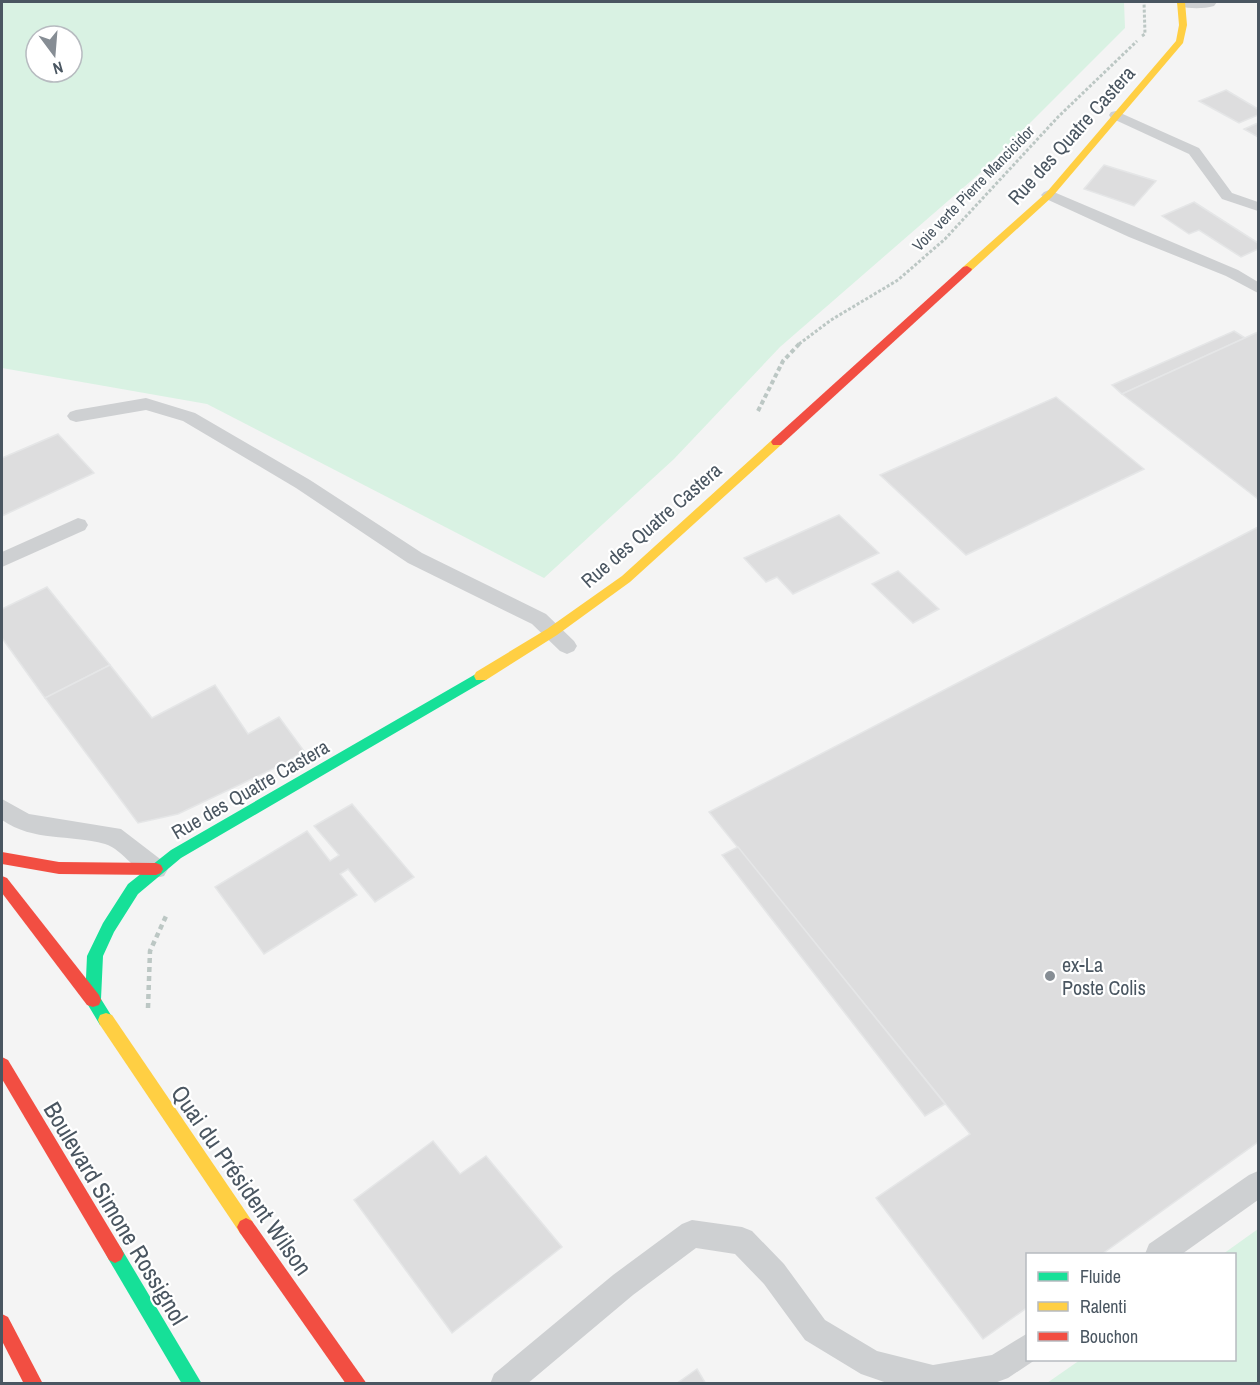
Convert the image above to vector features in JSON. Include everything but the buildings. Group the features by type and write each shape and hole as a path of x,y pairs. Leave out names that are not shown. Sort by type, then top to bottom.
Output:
{"street":[{"name":"Rue des Quatre Castera","path":"93,1000 95,956 108,928 133,889 176,854 352,753 559,639 1049,195 1180,42 1183,25 1181,2"},
{"path":"1186,2 1207,2"},
{"path":"2,858 25,866 62,870 109,867 156,869"},
{"name":"Quai du Président Wilson","path":"2,882 93,1000 210,1177 358,1383"},
{"name":"Boulevard Simone Rossignol","path":"2,1065 193,1383"},
{"path":"2,1323 34,1383"}],"lane":[{"path":"1116,115 1194,151 1227,196 1258,207"},
{"path":"1049,195 1135,234 1232,273 1258,288"},
{"path":"76,416 147,404 189,417 303,484 415,558 539,619 559,639"},
{"path":"2,560 78,525"},
{"path":"2,808 24,823 113,836 156,869"},
{"path":"1160,1253 1258,1184"},
{"path":"504,1383 623,1285 692,1234 742,1241 774,1274 815,1330 871,1364 933,1380 998,1368 1026,1348"}],"path":[{"name":"Voie verte Pierre Mancicidor","path":"754,419 783,361 800,343 831,320 898,280 945,239 1058,117 1144,33 1144,2"}],"green space":[{"path":"2,2 1124,2 1125,28 979,174 780,347 674,459 544,578 207,404 2,368"},
{"path":"1258,1229 1258,1383 1047,1383 1079,1361 1236,1361 1236,1253 1224,1253"}],"traffic: fast":[{"path":"106,1020 93,1000 95,956 108,928 133,889 176,854 481,676"},
{"path":"115,1254 193,1384"}],"traffic: slow":[{"path":"967,269 1049,195 1180,41 1183,25 1181,2"},
{"path":"481,676 552,632 626,579 777,442"},
{"path":"106,1020 246,1227"}],"traffic: jam":[{"path":"777,442 967,269"},
{"path":"2,858 59,868 156,869"},
{"path":"2,882 93,1000"},
{"path":"2,1065 115,1254"},
{"path":"246,1227 358,1384"},
{"path":"2,1323 34,1384"}],"place":[{"name":"ex-La Poste Colis","path":"1050,976"}]}
